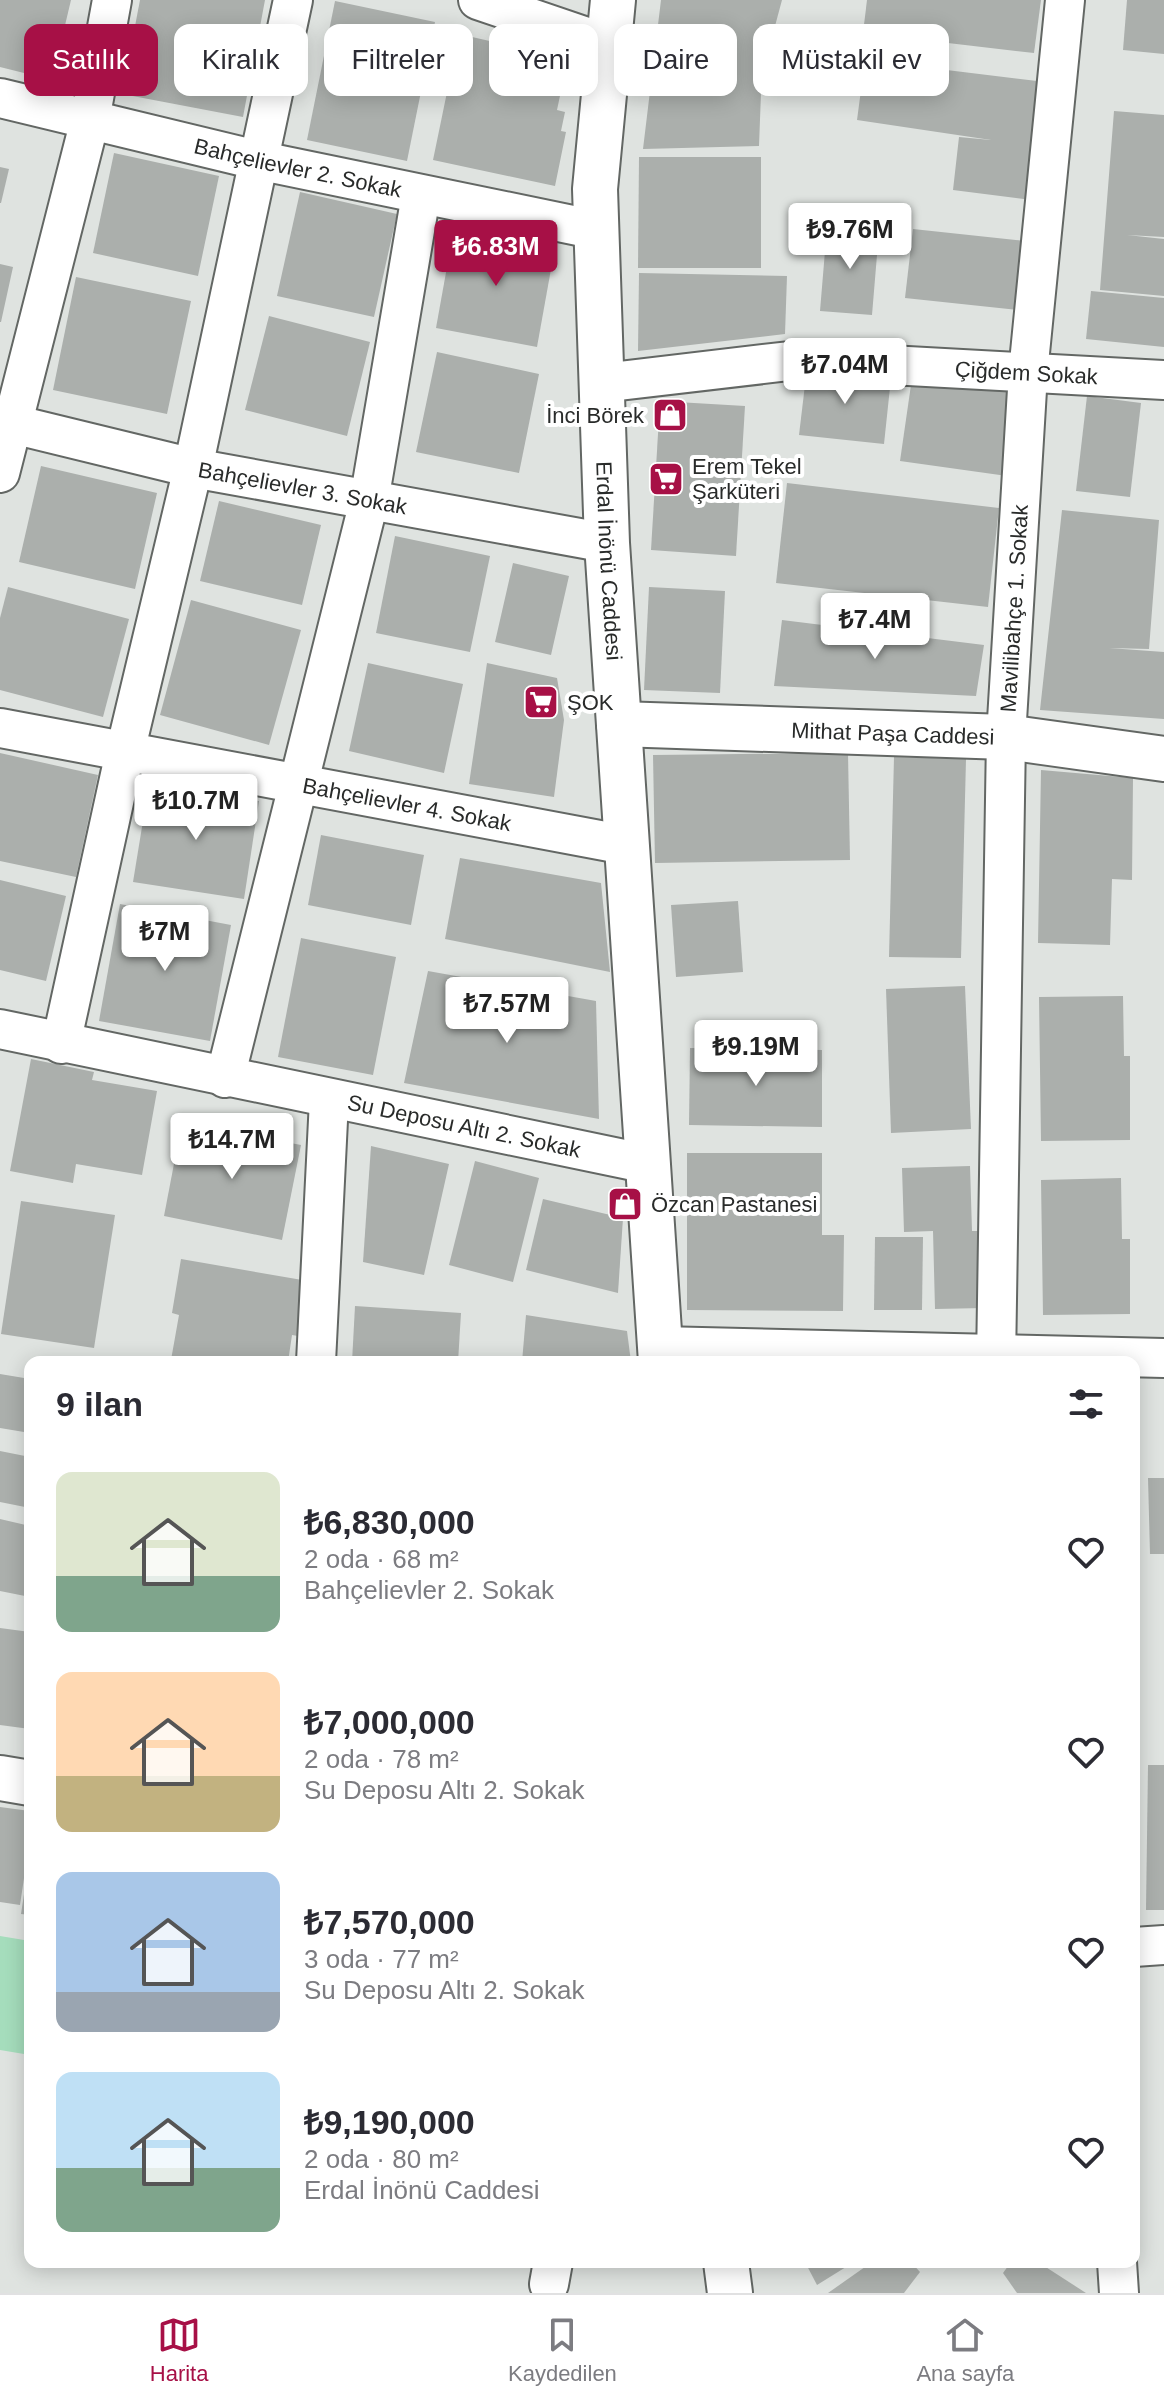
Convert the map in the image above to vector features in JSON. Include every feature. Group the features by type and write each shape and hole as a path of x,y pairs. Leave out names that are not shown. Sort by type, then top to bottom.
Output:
{"main road":[{"name":"Erdal İnönü Caddesi","path":"613,0 595,189 607,543 660,1354"},
{"name":"Mithat Paşa Caddesi","path":"619,724 1006,737 1164,759"},
{"path":"0,1778 24,1782"},
{"path":"727,2268 730,2293"}],"street":[{"path":"0,473 6,422 90,120 112,0"},
{"path":"61,1044 125,752 193,468 293,0"},
{"path":"478,0 607,44"},
{"name":"Mavilibahçe 1. Sokak","path":"996,1356 1006,737 1028,373 1065,0"},
{"name":"Bahçelievler 2. Sokak","path":"0,98 257,160 597,230"},
{"path":"225,1078 369,501 421,195"},
{"name":"Çiğdem Sokak","path":"602,383 798,360 1164,380"},
{"name":"Bahçelievler 3. Sokak","path":"6,422 193,468 607,543"},
{"name":"Bahçelievler 4. Sokak","path":"0,728 626,845"},
{"name":"Su Deposu Altı 2. Sokak","path":"0,1029 329,1100 648,1164"},
{"path":"316,1356 329,1100"},
{"path":"660,1354 794,1356"},
{"path":"1140,1358 1164,1358"},
{"path":"1140,1947 1164,1945"},
{"path":"1117,2268 1119,2293"}],"green space":[{"path":"0,1936 24,1940 24,2054 0,2050"}],"building":[{"path":"0,0 71,0 65,24 24,24 24,73 0,67"},
{"path":"140,0 265,0 260,24 174,24 174,96 247,96 243,117 133,96 158,96 158,24 135,24"},
{"path":"661,0 782,0 776,24 753,24 753,96 761,96 759,146 643,149 649,96 737,96 737,24 658,24"},
{"path":"867,0 1041,0 1034,53 949,43 949,24 864,24"},
{"path":"1127,0 1164,0 1164,54 1123,50"},
{"path":"335,1 435,22 435,24 330,24"},
{"path":"473,37 489,41 489,96 560,96 557,110 565,112 561,131 566,132 555,186 433,160 446,96 473,96"},
{"path":"324,56 324,96 420,96 407,161 307,140"},
{"path":"949,70 1037,81 1037,147 1031,200 953,190 959,137 991,140 857,120 860,96 949,96"},
{"path":"1114,111 1164,115 1164,237 1127,235 1164,239 1164,296 1100,290"},
{"path":"114,153 219,176 198,276 93,253"},
{"path":"639,157 761,157 761,268 638,268"},
{"path":"0,167 9,169 1,203 0,203"},
{"path":"300,192 397,214 374,317 277,296"},
{"path":"827,227 879,231 872,315 820,311"},
{"path":"454,228 555,247 537,347 436,328"},
{"path":"913,229 1026,241 1018,310 905,298"},
{"path":"0,264 13,267 1,322 0,322"},
{"path":"639,273 787,276 785,334 638,351"},
{"path":"76,277 191,301 167,414 53,390"},
{"path":"1091,291 1164,298 1164,347 1086,339"},
{"path":"269,316 370,342 347,436 245,410"},
{"path":"437,352 539,374 519,473 416,452"},
{"path":"807,368 891,378 884,444 799,435"},
{"path":"912,378 1019,393 1007,476 900,461"},
{"path":"1087,396 1141,403 1130,497 1076,491"},
{"path":"660,401 745,406 736,556 651,550"},
{"path":"41,466 157,493 135,589 19,562"},
{"path":"787,483 999,508 988,607 776,583"},
{"path":"219,501 321,525 302,605 200,581"},
{"path":"1062,510 1159,520 1149,649 1109,648 1164,652 1164,719 1040,710"},
{"path":"395,536 490,556 470,652 376,633"},
{"path":"513,563 569,576 551,655 495,642"},
{"path":"8,587 129,619 103,717 0,690 0,618"},
{"path":"649,587 725,591 720,693 644,690"},
{"path":"191,600 301,630 269,745 160,715"},
{"path":"782,620 984,645 976,696 774,686"},
{"path":"368,663 463,684 444,773 349,751"},
{"path":"487,663 557,678 564,720 554,797 469,784"},
{"path":"0,753 98,775 76,877 0,861"},
{"path":"848,753 850,860 655,863 653,755"},
{"path":"894,757 966,759 961,958 889,957"},
{"path":"1041,770 1133,778 1132,880 1112,879 1110,945 1038,943"},
{"path":"149,784 259,801 244,899 133,882"},
{"path":"321,835 424,855 411,925 308,905"},
{"path":"460,858 601,883 610,972 445,939"},
{"path":"0,880 66,896 46,981 0,970"},
{"path":"738,901 743,972 676,977 671,905"},
{"path":"120,904 231,925 210,1041 99,1021"},
{"path":"301,938 396,957 373,1075 278,1057"},
{"path":"428,971 596,1001 599,1119 404,1083"},
{"path":"965,986 971,1129 891,1133 886,989"},
{"path":"1123,996 1124,1056 1130,1056 1130,1140 1041,1141 1039,997"},
{"path":"690,1048 822,1050 822,1127 689,1125"},
{"path":"31,1059 94,1072 92,1080 157,1091 142,1175 76,1164 73,1183 10,1171"},
{"path":"182,1122 301,1145 282,1240 164,1216"},
{"path":"371,1146 449,1164 424,1275 363,1262"},
{"path":"687,1153 822,1153 822,1235 844,1235 843,1311 687,1310"},
{"path":"475,1161 539,1178 513,1282 449,1265"},
{"path":"970,1166 972,1231 983,1231 984,1308 935,1309 933,1231 904,1232 902,1168"},
{"path":"1121,1178 1122,1239 1130,1239 1130,1314 1043,1315 1041,1180"},
{"path":"543,1199 623,1218 618,1293 526,1270"},
{"path":"21,1201 115,1215 94,1348 1,1334"},
{"path":"875,1237 923,1237 922,1310 874,1310"},
{"path":"181,1259 308,1281 298,1336 292,1335 289,1356 172,1356 179,1315 172,1313"},
{"path":"355,1306 461,1313 458,1356 352,1356"},
{"path":"526,1315 627,1331 630,1356 523,1356"},
{"path":"0,1374 24,1378 24,1432 0,1428"},
{"path":"0,1451 24,1456 24,1507 0,1502"},
{"path":"1148,1478 1164,1478 1164,1554 1150,1554"},
{"path":"0,1519 24,1525 24,1596 0,1591"},
{"path":"0,1628 24,1631 24,1728 0,1725"},
{"path":"1148,1765 1164,1765 1164,1910 1146,1910"},
{"path":"0,1807 24,1810 24,1878 20,1905 0,1902"},
{"path":"808,2268 844,2268 817,2285"},
{"path":"863,2268 916,2268 920,2272 904,2293 828,2293"},
{"path":"1007,2268 1047,2268 1086,2293 1017,2293 1003,2273"}],"place":[{"name":"İnci Börek","path":"670,415"},
{"name":"Erem Tekel Şarküteri","path":"666,479"},
{"name":"ŞOK","path":"541,702"},
{"name":"Özcan Pastanesi","path":"625,1204"}]}
